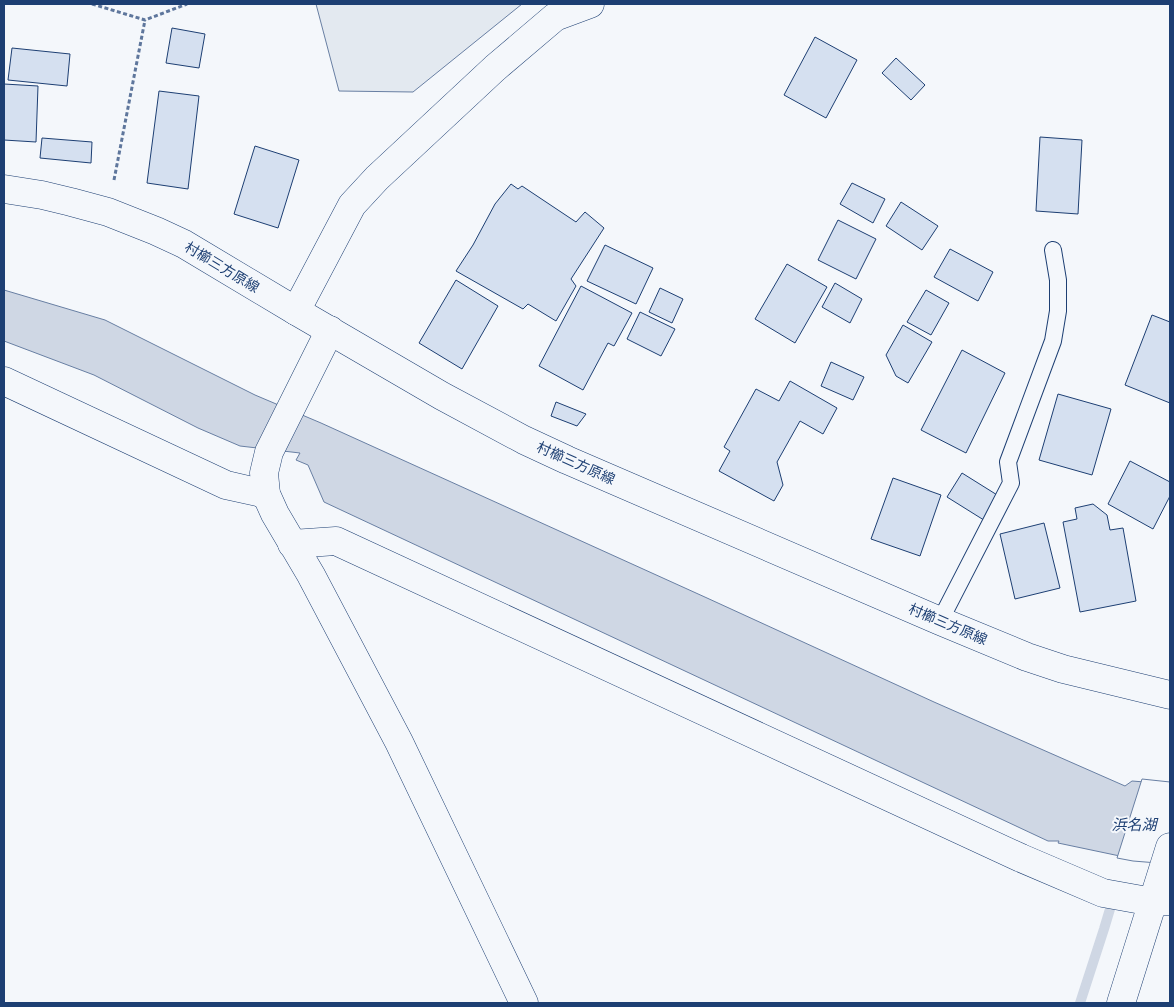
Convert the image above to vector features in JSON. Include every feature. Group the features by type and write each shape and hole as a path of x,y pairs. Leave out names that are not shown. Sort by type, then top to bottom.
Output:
{"street":[{"path":"296,312 352,205 377,178 495,68 554,17 590,4"},
{"name":"村櫛三方原線","path":"4,189 42,195 108,212 184,244 296,312 442,396 567,460 1027,657 1064,669 1170,695"},
{"path":"330,330 269,452 264,473 266,494 275,514 311,575 399,742 524,1003"},
{"path":"4,381 226,485 266,494"},
{"path":"292,544 336,541 1021,858 1103,893 1161,895"},
{"path":"1121,1003 1161,895 1170,847"}],"lane":[{"path":"940,621 1011,483 1008,462 1053,340 1058,311 1058,280 1053,250"}],"path":[{"path":"92,4 146,20 187,4"},
{"path":"108,212 146,20"}],"shaded area":[{"path":"316,4 522,4 413,92 339,91"}],"water":[{"name":"浜名湖","path":"4,290 105,320 255,395 321,423 934,702 1125,786 1132,781 1170,784 1134,859 1058,843 1059,841 1048,841 324,502 308,465 296,460 300,453 240,446 198,428 94,375 4,341"}],"pier":[{"path":"1142,779 1170,782 1170,864 1117,858"}],"building":[{"path":"172,28 205,34 199,68 166,63"},
{"path":"815,37 857,60 826,118 784,95"},
{"path":"12,48 70,54 67,86 8,80"},
{"path":"896,58 925,85 911,100 882,73"},
{"path":"4,84 38,86 36,142 4,140"},
{"path":"159,91 199,96 188,189 147,183"},
{"path":"1040,137 1082,140 1078,214 1036,211"},
{"path":"42,138 92,142 91,163 40,158"},
{"path":"255,146 299,160 278,228 234,214"},
{"path":"852,183 885,199 873,223 840,204"},
{"path":"511,184 518,189 522,186 576,222 585,212 604,228 571,279 576,286 556,321 528,304 523,309 456,271 473,245 495,204"},
{"path":"901,202 938,226 922,250 886,226"},
{"path":"838,220 876,239 856,279 818,260"},
{"path":"605,245 653,268 636,304 587,281"},
{"path":"950,249 993,272 978,301 934,277"},
{"path":"787,264 827,287 795,343 755,319"},
{"path":"456,280 498,306 462,369 419,343"},
{"path":"835,283 862,299 850,323 822,307"},
{"path":"581,286 632,313 614,346 608,343 583,390 539,366"},
{"path":"660,288 683,299 672,323 649,312"},
{"path":"926,290 949,303 931,335 907,322"},
{"path":"640,312 675,329 661,356 627,339"},
{"path":"1152,315 1170,322 1170,403 1125,385"},
{"path":"903,325 932,342 908,383 896,376 886,355"},
{"path":"962,350 1005,373 966,453 921,430"},
{"path":"831,362 864,377 853,400 821,386"},
{"path":"790,381 837,408 823,434 800,421 777,462 783,485 774,501 719,471 730,451 724,447 756,389 779,401"},
{"path":"1058,394 1111,409 1092,475 1039,460"},
{"path":"556,402 586,414 577,426 551,416"},
{"path":"1130,461 1170,482 1170,496 1153,529 1108,504"},
{"path":"962,473 1002,498 987,522 947,497"},
{"path":"893,478 941,495 920,556 871,539"},
{"path":"1093,504 1107,515 1110,530 1123,528 1136,601 1080,612 1063,522 1077,519 1075,508"},
{"path":"1044,523 1060,588 1015,599 1000,534"}],"waterway":[{"path":"1080,1003 1110,909"}]}
